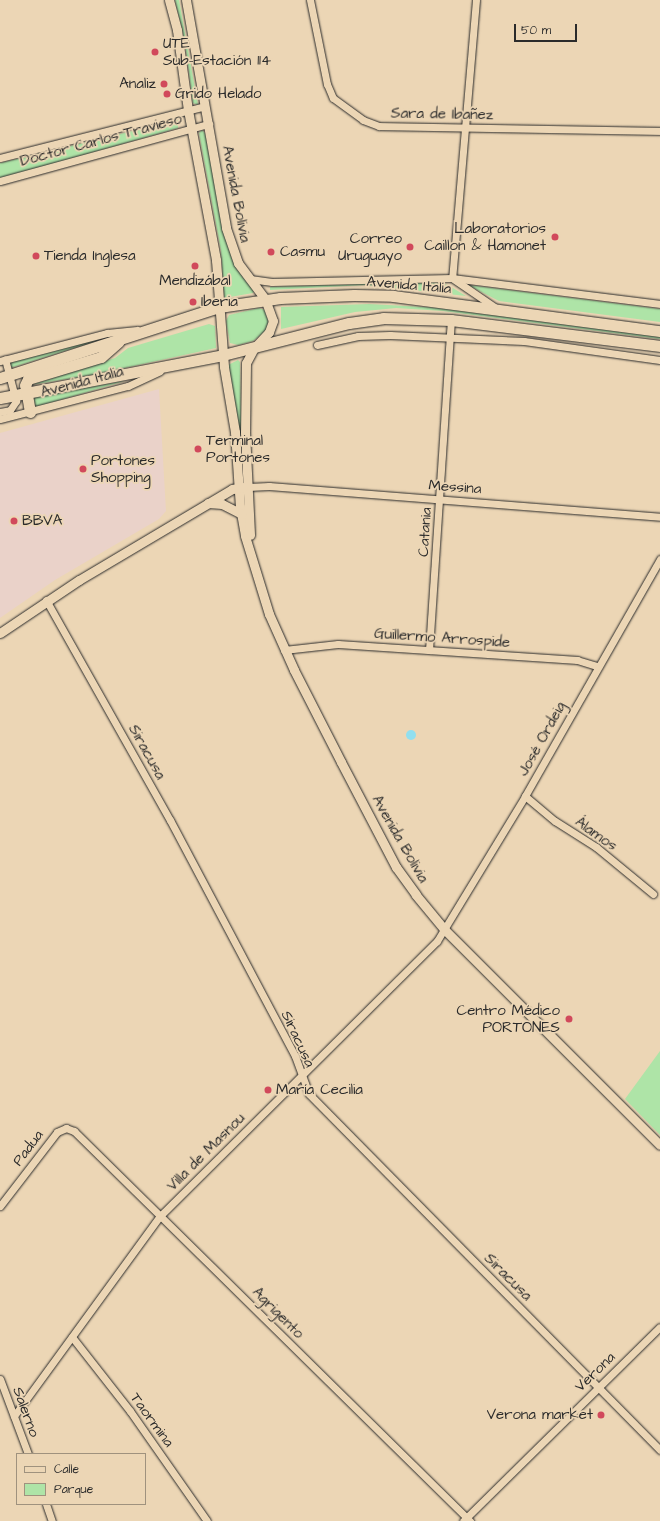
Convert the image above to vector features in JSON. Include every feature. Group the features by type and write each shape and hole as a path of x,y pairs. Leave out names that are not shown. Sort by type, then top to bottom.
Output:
{"main road":[{"name":"Avenida Italia","path":"5,377 119,342 219,307 265,299 354,295 393,296 660,331"},
{"name":"Avenida Italia","path":"0,398 223,355 349,323 406,317 451,320 660,346"},
{"path":"30,412 25,382 28,379 101,357 108,353 119,342"}],"street":[{"name":"Avenida Bolivia","path":"168,0 177,30 188,110 216,260 223,355 235,432 242,514 269,614 284,650 396,867 444,929 660,1145"},
{"name":"Avenida Bolivia","path":"186,0 209,124 226,228 238,263 265,299 272,315 272,326 254,348 246,363 245,372 249,543"},
{"name":"Sara de Ibañez","path":"310,0 327,84 333,98 346,110 363,120 380,126 660,131"},
{"path":"476,0 452,278 498,310"},
{"name":"Doctor Carlos Travieso","path":"0,158 205,106"},
{"name":"Doctor Carlos Travieso","path":"0,181 209,124"},
{"name":"Avenida Italia","path":"250,279 272,282 452,278 660,304"},
{"name":"Catania","path":"429,650 451,320"},
{"name":"Avenida Italia","path":"14,395 5,377 3,360 107,333 158,328"},
{"path":"317,345 366,336 524,341 660,360"},
{"name":"Avenida Italia","path":"0,420 128,386 169,366"},
{"path":"0,412 10,410 15,404 14,395"},
{"name":"Messina","path":"248,487 269,486 660,517"},
{"path":"0,633 46,600 208,503 239,488 248,487"},
{"path":"208,503 222,504 242,514"},
{"name":"José Ordeig","path":"444,929 525,796 597,666 660,559"},
{"name":"Siracusa","path":"46,600 170,820 295,1056 301,1076 309,1094 660,1450"},
{"name":"Guillermo Arrospide","path":"284,650 338,644 577,660 597,666"},
{"name":"Álamos","path":"525,796 554,821 596,847 652,894"},
{"name":"Villa de Masnou","path":"14,1416 160,1216 429,951 444,929"},
{"name":"Agrigento","path":"66,1128 74,1131 466,1520"},
{"name":"Padua","path":"0,1206 56,1132 66,1128"},
{"name":"Verona","path":"466,1520 660,1327"},
{"name":"Taormina","path":"72,1337 130,1410 207,1521"},
{"name":"Salerno","path":"0,1379 28,1453"},
{"path":"46,1505 52,1521"}],"shaded area":[{"name":"Portones Shopping","path":"159,389 166,511 159,519 55,580 0,618 0,433"}],"green space":[{"path":"175,0 179,0 198,105 193,103 185,43"},
{"path":"178,120 178,128 0,179 0,163"},
{"path":"202,130 205,133 224,232 254,291 253,293 224,298 221,251 199,133"},
{"path":"429,281 448,285 466,296 366,285 270,290 270,287"},
{"path":"468,285 660,309 660,322 499,301"},
{"path":"369,304 443,308 660,336 660,339 443,311 396,308 355,312 281,329 281,307"},
{"path":"259,308 265,310 269,318 267,330 253,341 238,345 230,343 226,321 229,315"},
{"path":"209,324 215,326 216,348 97,374 31,385 115,358 128,348"},
{"path":"98,338 100,340 10,368 9,363"},
{"path":"238,360 240,362 242,476 238,426 228,365"},
{"path":"125,381 36,407 31,395 72,389"},
{"path":"660,1051 660,1135 625,1099"}],"water":[{"path":"409,730 413,730 415,731 415,739 409,740 406,737 406,733"}],"place":[{"name":"UTE Sub-Estación 114","path":"155,52"},
{"name":"Analiz","path":"164,84"},
{"name":"Grido Helado","path":"167,94"},
{"name":"Laboratorios Caillon & Hamonet","path":"555,237"},
{"name":"Correo Uruguayo","path":"410,247"},
{"name":"Casmu","path":"271,252"},
{"name":"Tienda Inglesa","path":"36,256"},
{"name":"Mendizábal","path":"195,266"},
{"name":"Iberia","path":"193,302"},
{"name":"Terminal Portones","path":"198,449"},
{"name":"Portones Shopping","path":"83,469"},
{"name":"BBVA","path":"14,521"},
{"name":"Centro Médico PORTONES","path":"569,1019"},
{"name":"María Cecilia","path":"268,1090"},
{"name":"Verona market","path":"601,1415"}]}
